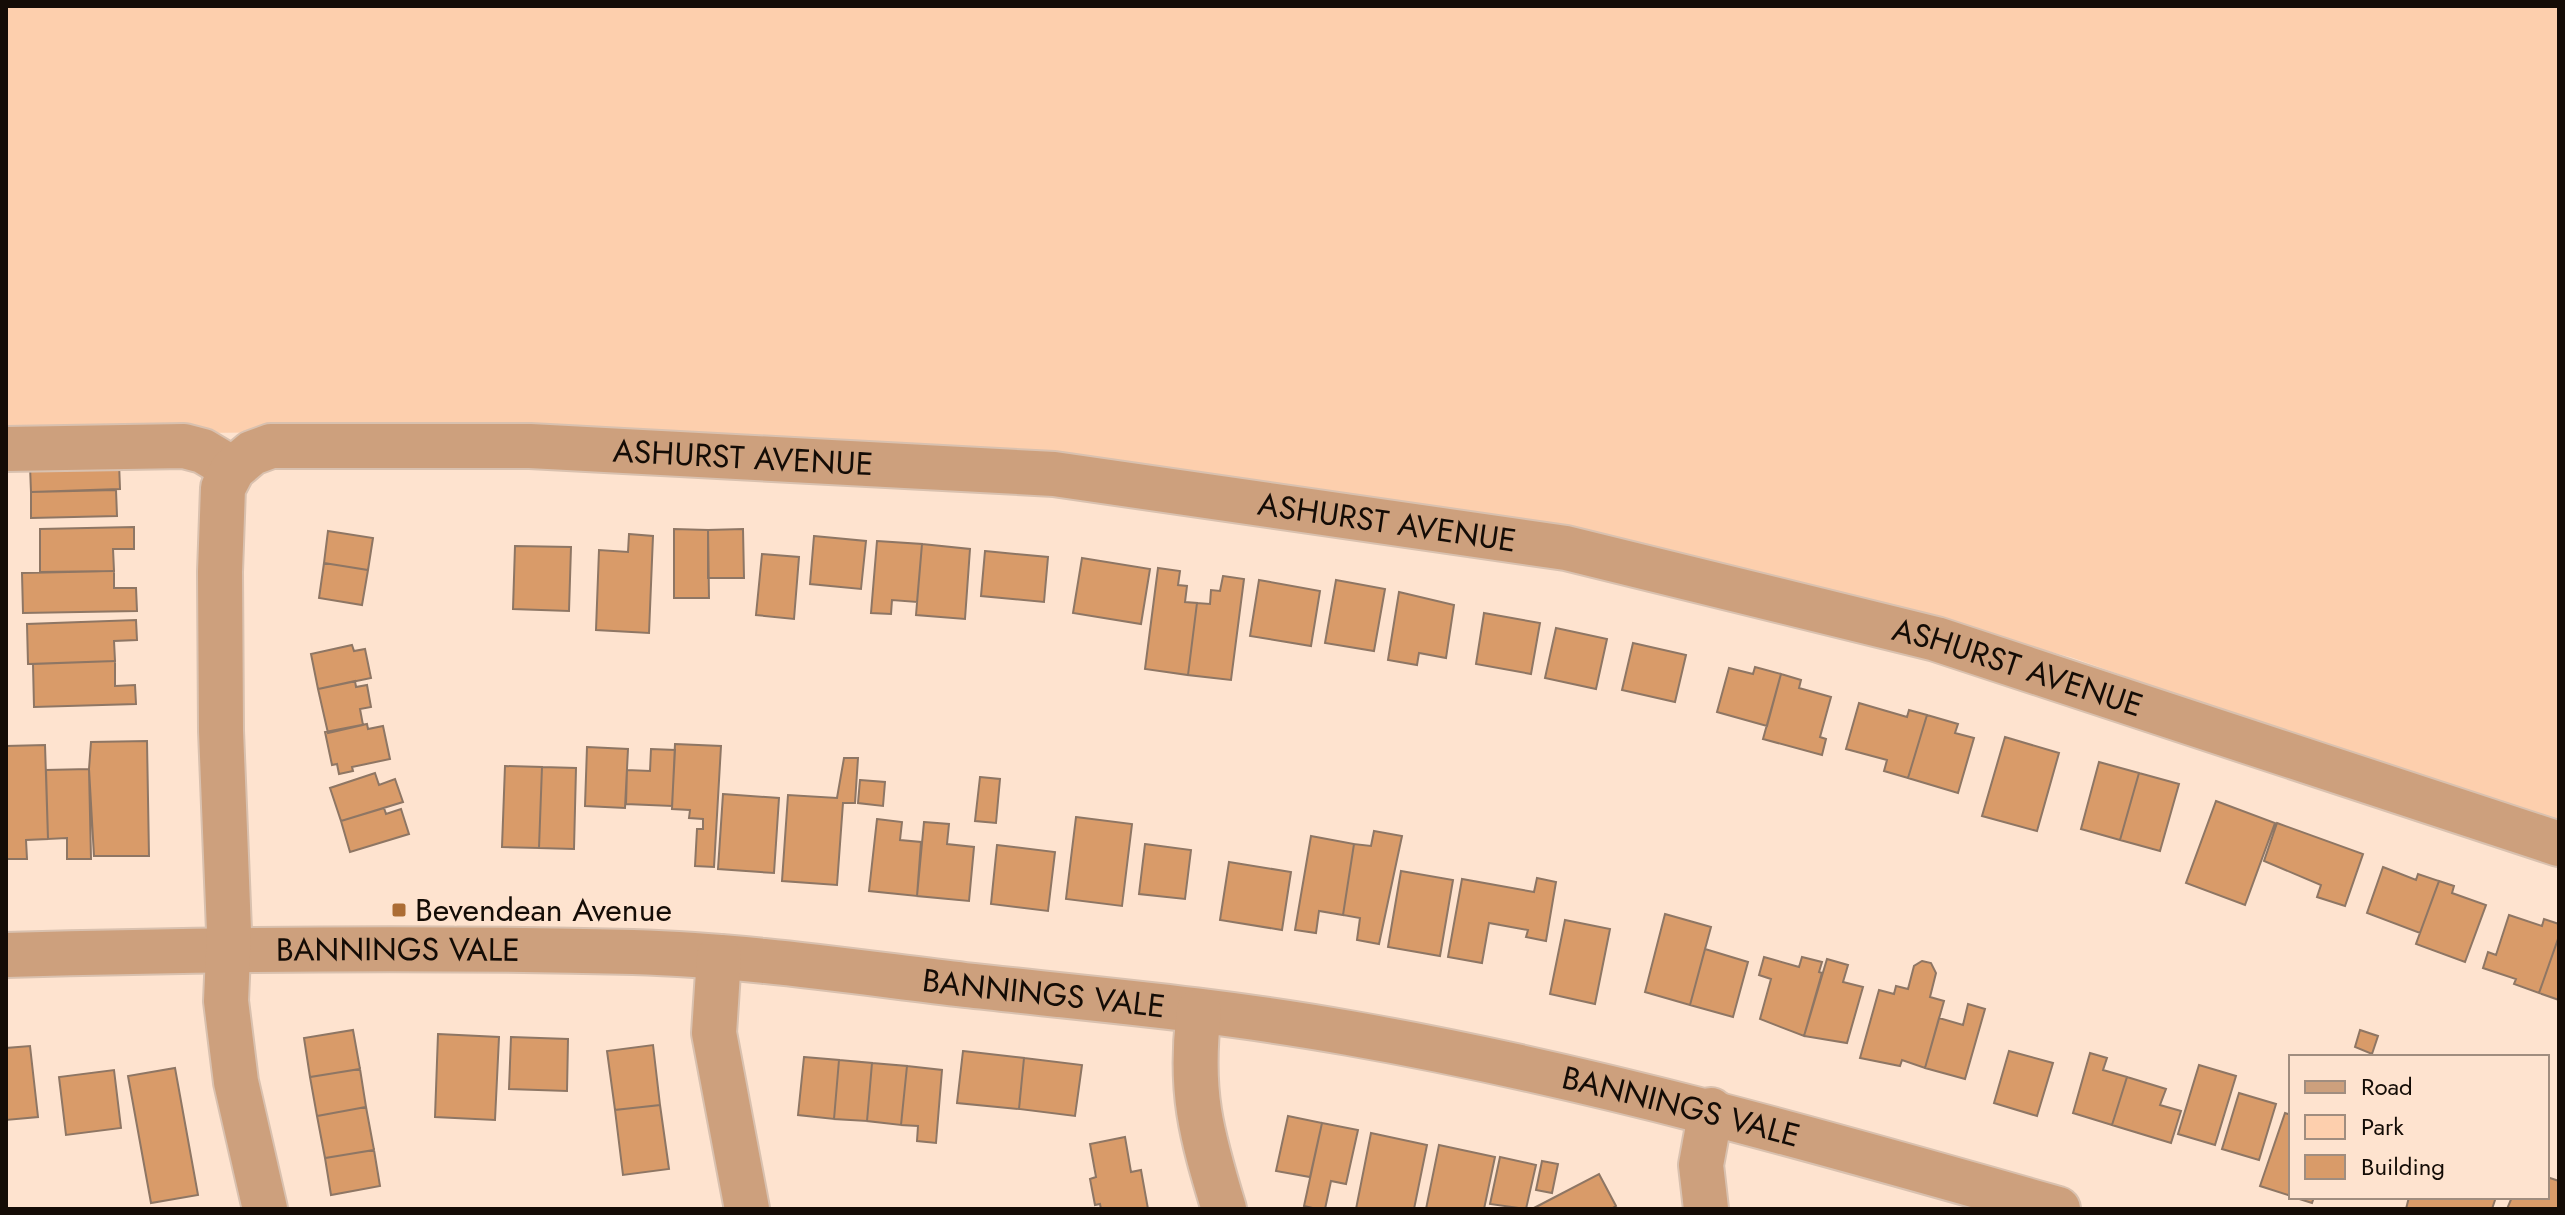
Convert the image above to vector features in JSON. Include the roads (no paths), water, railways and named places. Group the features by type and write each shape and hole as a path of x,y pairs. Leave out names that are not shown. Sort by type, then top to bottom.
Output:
{"street":[{"name":"ASHURST AVENUE","path":"233,469 252,453 271,446 326,444 530,446 916,464 1054,474 1566,548 1936,639 2559,844"},
{"path":"6,449 184,446 203,451 233,469 223,488 220,517 221,731 228,949 226,1001 233,1067 265,1209"},
{"name":"BANNINGS VALE","path":"6,955 228,949 636,952 719,957 1199,1011 1348,1032 1711,1110 2058,1209"},
{"path":"719,957 714,1033 747,1209"},
{"path":"1199,1011 1193,1084 1205,1148 1224,1209"},
{"path":"1706,1209 1701,1165 1711,1110"}],"place":[{"name":"Bevendean Avenue","path":"399,910"}]}
